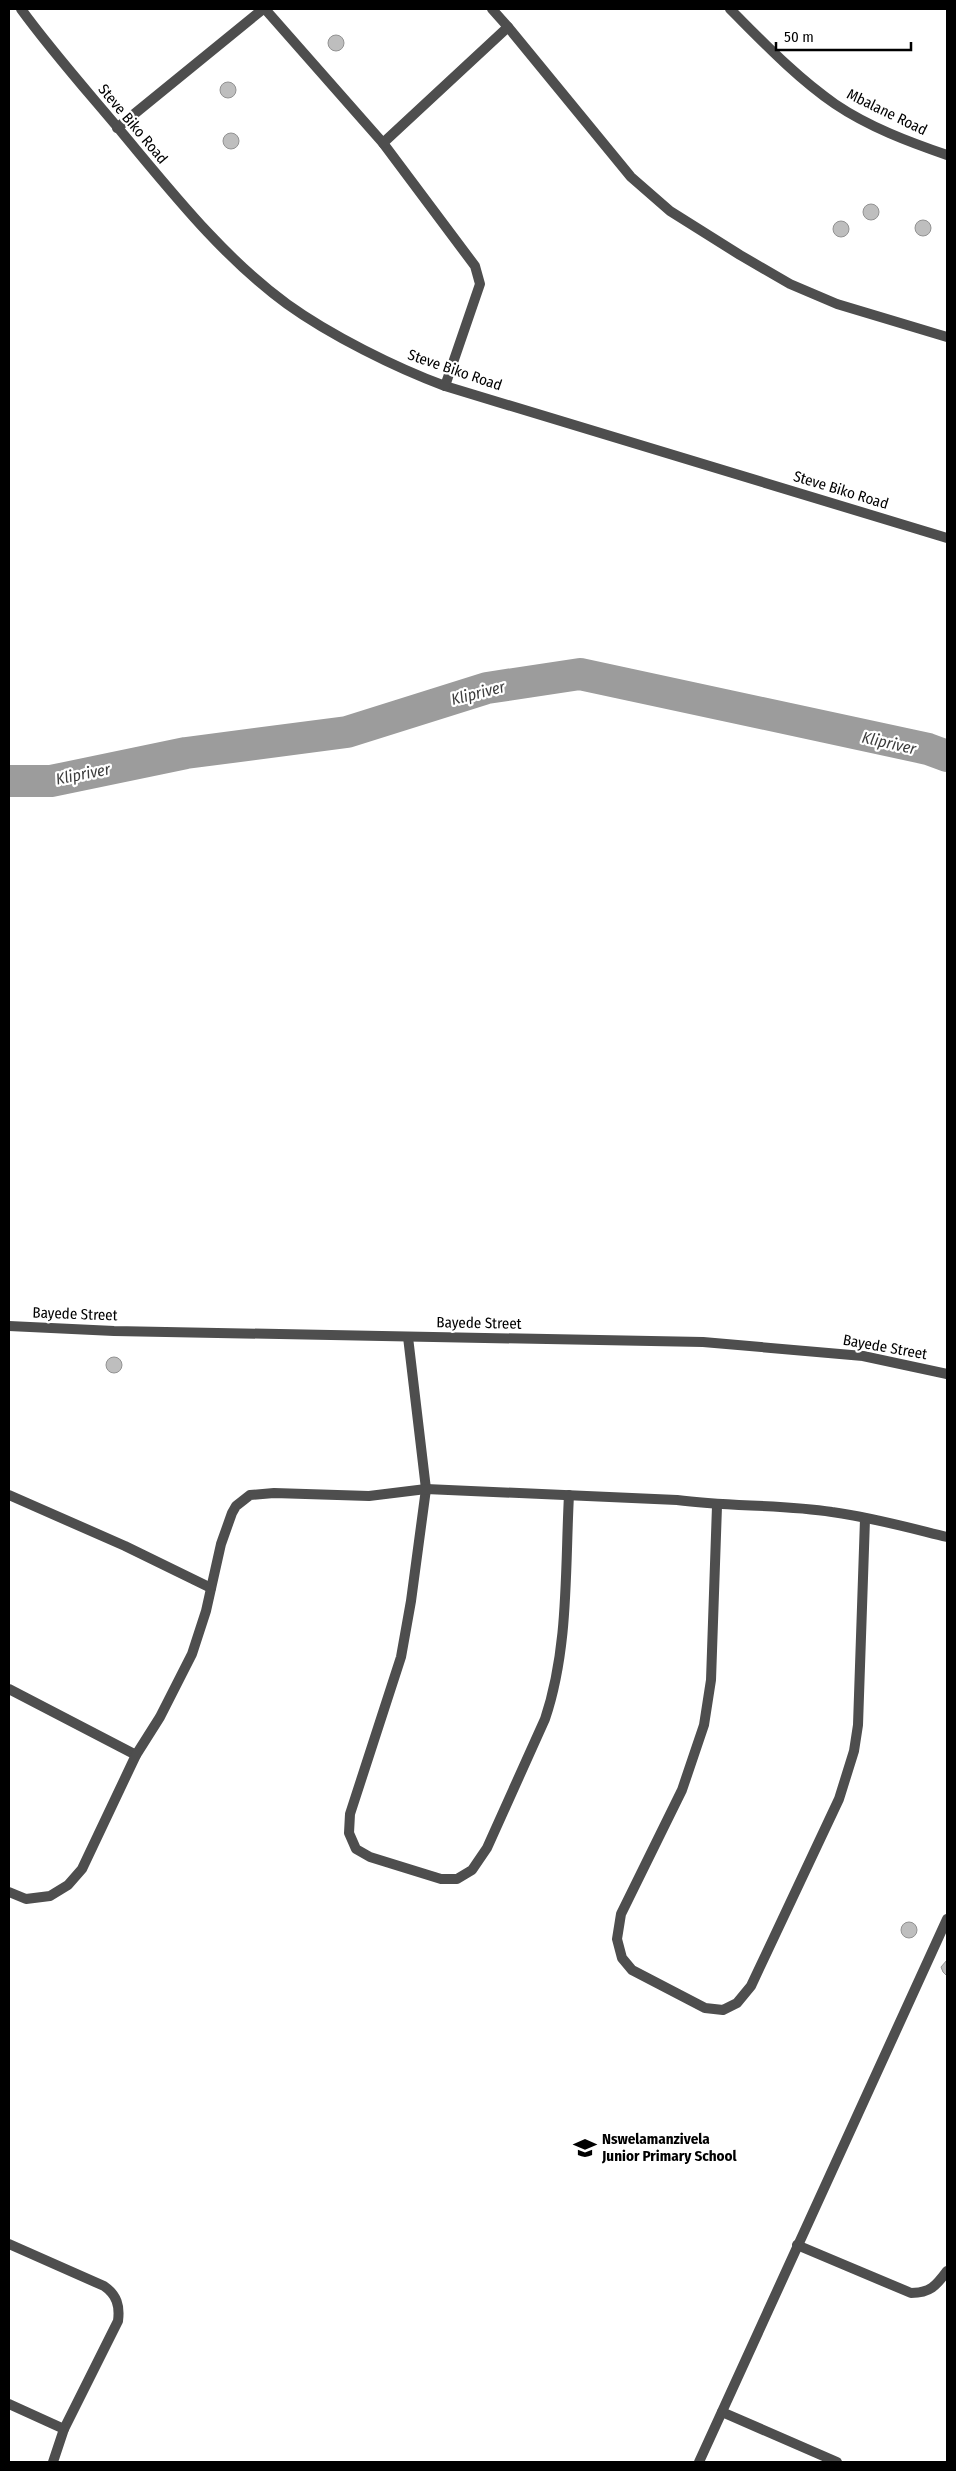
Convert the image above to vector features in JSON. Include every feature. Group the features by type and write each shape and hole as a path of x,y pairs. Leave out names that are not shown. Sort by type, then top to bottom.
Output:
{"street":[{"name":"Steve Biko Road","path":"21,9 57,58 190,214 243,266 287,304 396,366 445,386 947,538"},
{"path":"117,128 264,9 382,142 469,256 479,275 478,292 445,386"},
{"path":"492,9 631,177 670,211 732,251 790,284 838,304 947,337"},
{"name":"Mbalane Road","path":"730,9 792,70 836,104 880,129 947,155"},
{"path":"382,142 508,27"},
{"name":"Bayede Street","path":"9,1326 342,1336 704,1342 863,1356 947,1374"},
{"path":"408,1337 426,1488 411,1601 401,1657 358,1782 350,1814 349,1833 356,1849 370,1857 441,1879 456,1879 472,1870 487,1848 547,1712 553,1691 561,1646 569,1495"},
{"path":"9,1892 26,1899 42,1898 63,1889 74,1880 82,1869 136,1755 160,1717 192,1654 211,1588 221,1544 232,1512 236,1506 250,1496 274,1493 369,1496 426,1488 677,1500 717,1506 754,1506 832,1512 947,1537"},
{"path":"9,1495 125,1546 211,1588"},
{"path":"717,1506 711,1680 704,1725 682,1790 620,1914 617,1939 622,1958 632,1970 705,2008 723,2010 736,2003 751,1986 835,1808 847,1775 858,1725 865,1519"},
{"path":"9,1689 136,1755"},
{"path":"699,2462 947,1919"},
{"path":"9,2244 104,2286 116,2297 119,2314 118,2321 64,2428 53,2462"},
{"path":"797,2245 911,2293 926,2293 933,2289 947,2271"},
{"path":"9,2404 64,2428"},
{"path":"722,2412 837,2462"}],"building":[{"path":"336,35 342,37 344,43 342,49 336,51 330,49 328,43 330,37"},
{"path":"228,82 234,84 236,90 234,96 228,98 222,96 220,90 222,84"},
{"path":"231,133 237,135 239,141 237,147 231,149 225,147 223,141 225,135"},
{"path":"871,204 877,206 879,212 877,218 871,220 865,218 863,212 865,206"},
{"path":"923,220 929,222 931,228 929,234 923,236 917,234 915,228 917,222"},
{"path":"841,221 847,223 849,229 847,235 841,237 835,235 833,229 835,223"},
{"path":"114,1357 120,1359 122,1365 120,1371 114,1373 108,1371 106,1365 108,1359"},
{"path":"909,1922 915,1924 917,1930 915,1936 909,1938 903,1936 901,1930 903,1924"},
{"path":"947,1960 947,1976 941,1967"}],"waterway":[{"name":"Klipriver","path":"9,781 51,781 186,753 347,732 487,688 580,674 928,749 947,756"}],"place":[{"name":"Nswelamanzivela Junior Primary School","path":"585,2148"}]}
